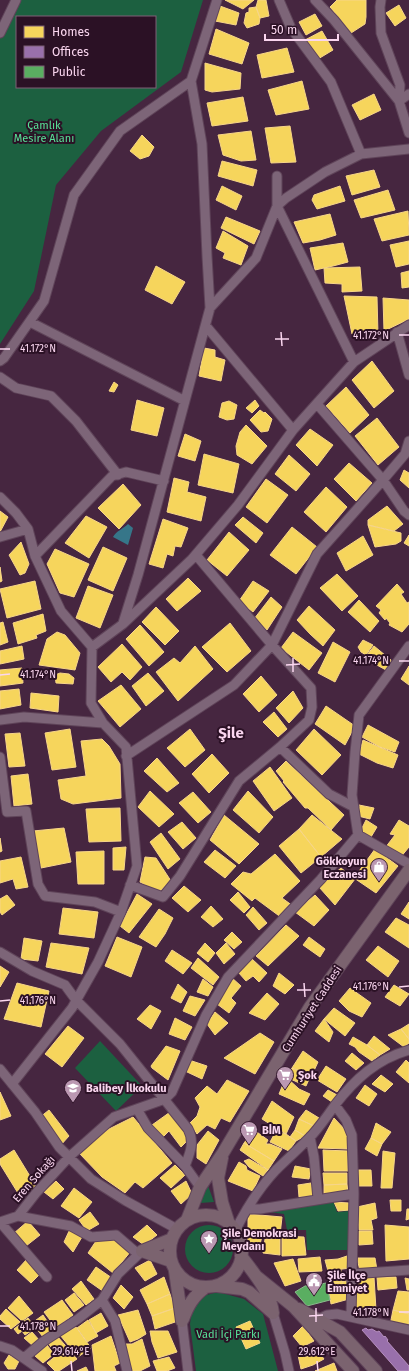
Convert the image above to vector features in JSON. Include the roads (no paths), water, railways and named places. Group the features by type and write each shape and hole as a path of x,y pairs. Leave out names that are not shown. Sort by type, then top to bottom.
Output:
{"main road":[{"name":"Cumhuriyet Caddesi","path":"187,1220 200,1187 223,1153 310,1007 409,870"},
{"name":"Cumhuriyet Caddesi","path":"223,1153 218,1178 222,1202 232,1227"},
{"path":"140,1252 174,1234 187,1220 195,1217 209,1216 222,1219 232,1227 239,1238 242,1246 239,1266 226,1281 211,1286 192,1299 182,1320"},
{"path":"174,1234 170,1250 182,1320"},
{"path":"140,1252 173,1266 183,1280 194,1285 242,1289 249,1292 273,1313"},
{"path":"241,1256 257,1277 272,1306 273,1313"},
{"path":"257,1277 293,1306 353,1371"},
{"path":"273,1313 280,1308 293,1306 319,1319 340,1332 376,1371"}],"street":[{"path":"0,33 16,0"},
{"path":"123,624 164,482 210,308 202,144 191,81 217,0"},
{"path":"279,0 292,28 331,82 361,154"},
{"path":"314,0 334,20 399,101"},
{"path":"381,0 380,33 400,85 399,101 409,133"},
{"path":"0,361 4,358 44,301 74,195 120,131 191,81"},
{"path":"399,101 409,94"},
{"path":"277,206 286,198 325,172 361,154 409,149"},
{"path":"210,308 256,258 277,206 277,176"},
{"path":"277,206 354,362"},
{"path":"30,322 185,401"},
{"path":"92,647 123,624 196,555 238,505 293,430 354,362 409,325"},
{"path":"206,326 293,430"},
{"path":"397,332 409,375"},
{"path":"0,377 16,388 51,396 76,421 118,475"},
{"path":"317,404 383,480 409,515"},
{"path":"126,756 234,685 272,645 317,554 405,454 409,441"},
{"path":"35,556 112,476 126,472 164,482"},
{"path":"0,497 16,513 28,529 35,556 61,611 92,647 91,703 103,723 126,747 137,866 121,912 98,962 72,1008 12,1084"},
{"path":"0,536 28,529"},
{"path":"130,886 163,897 180,876 240,781 280,747 308,720 312,707 311,688 272,645 196,555"},
{"path":"165,1099 172,1092 206,1015 228,977 321,880 358,835 352,795 354,752 359,715 409,646"},
{"path":"0,720 24,717 103,723"},
{"path":"280,747 329,794 354,807"},
{"path":"0,757 8,812 26,811 38,884 45,896 95,902 121,912"},
{"path":"358,835 409,864"},
{"path":"0,952 32,971 65,985 76,1000 120,1044 188,1129 192,1141 185,1166"},
{"path":"232,1227 248,1209 258,1192 270,1177 310,1137 335,1105 362,1075 374,1066 401,1052 409,1050"},
{"path":"0,1069 35,1112 59,1148 91,1179 174,1234"},
{"name":"Eren Sokağı","path":"18,1216 36,1193 69,1157 114,1117 165,1099"},
{"path":"335,1105 346,1120 352,1135 354,1194 351,1316"},
{"path":"137,1109 142,1119 155,1135 185,1166 200,1187"},
{"path":"310,1137 314,1157 318,1199"},
{"path":"248,1209 260,1209 354,1194"},
{"path":"24,1358 44,1341 78,1319 102,1300 118,1274 140,1252 116,1235 91,1237 71,1226 18,1216 0,1222 47,1276"},
{"path":"352,1274 409,1270"},
{"path":"102,1300 115,1321 127,1371"},
{"path":"273,1313 289,1371"},
{"path":"319,1319 332,1314 351,1316 377,1324 409,1330"},
{"path":"182,1320 188,1371"},
{"path":"0,1346 12,1350 42,1371"}],"water":[{"path":"128,524 133,528 128,545 113,537"}],"place":[{"name":"Gökkoyun Eczanesi","path":"379,882"},
{"name":"Şok","path":"285,1090"},
{"name":"Balibey İlkokulu","path":"73,1103"},
{"name":"BİM","path":"249,1145"},
{"name":"Şile Demokrasi Meydanı","path":"209,1254"},
{"name":"Şile İlçe Emniyet","path":"314,1296"}],"district":[{"name":"Şile","path":"231,733"}],"park label":[{"name":"Çamlık Mesire Alanı","path":"44,131"},
{"name":"Vadi İçi Parkı","path":"228,1334"}]}
